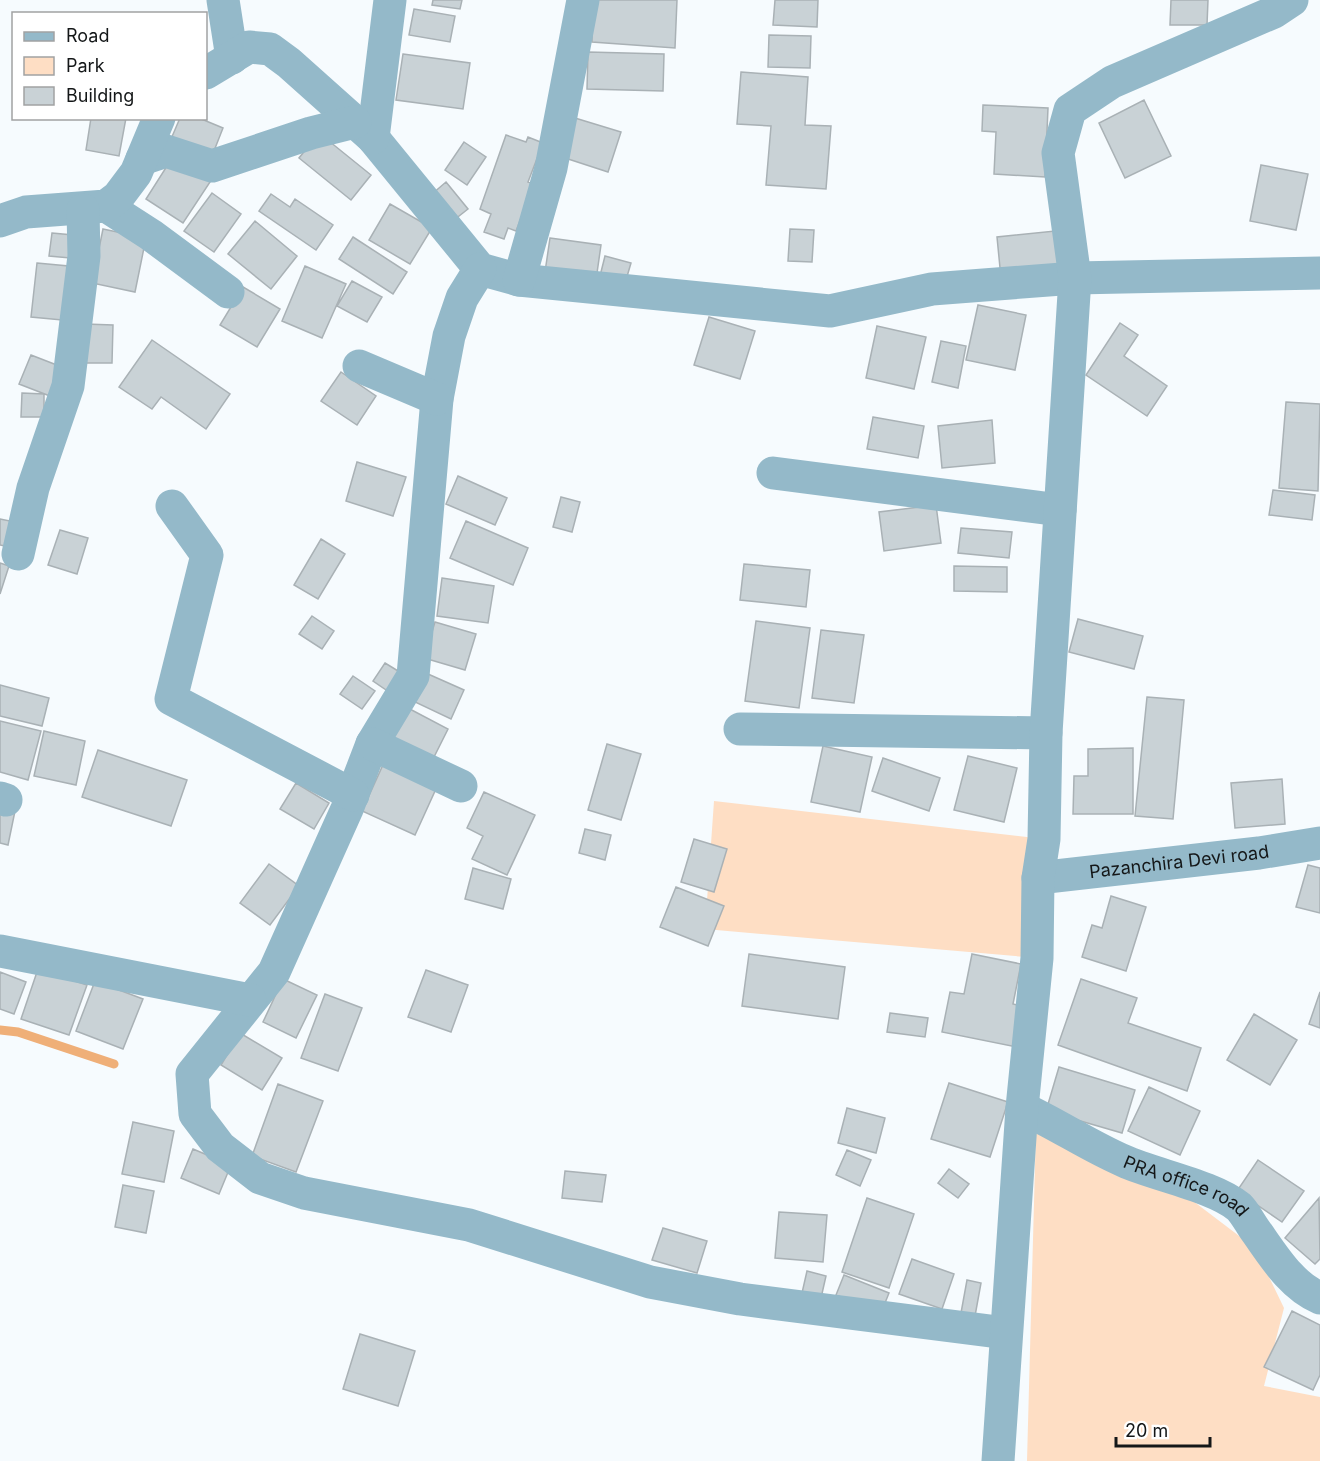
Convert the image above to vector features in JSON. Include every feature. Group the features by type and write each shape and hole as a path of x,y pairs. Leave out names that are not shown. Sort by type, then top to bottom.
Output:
{"street":[{"path":"219,65 223,0"},
{"path":"364,130 390,0"},
{"path":"519,280 551,168 583,0"},
{"path":"998,1461 1022,1108 1037,958 1038,878 1044,838 1046,733 1075,278 1058,153 1070,110 1112,82 1274,12 1292,0"},
{"path":"1303,0 1320,3"},
{"path":"219,65 249,47 270,49 364,130 480,269 519,280 830,311 932,289 1075,278 1320,273"},
{"path":"1,225 26,212 95,208 118,197 136,173 158,120"},
{"path":"142,159 166,151 212,166 311,133 364,130"},
{"path":"95,208 151,235 228,292"},
{"path":"18,554 33,488 68,386 84,256 95,208"},
{"path":"480,269 462,298 449,336 437,399 413,676 372,744 353,795 274,972 192,1074 191,1088 195,1114 220,1147 260,1178 304,1193 469,1225 650,1282 740,1299 1006,1333"},
{"path":"359,366 437,399"},
{"path":"772,473 1060,510"},
{"path":"172,506 207,555 171,699 353,795"},
{"path":"740,729 1046,733"},
{"path":"372,744 461,786"},
{"name":"Pazanchira Devi road","path":"1038,878 1259,853 1320,843"},
{"path":"0,951 250,1000"},
{"name":"PRA office road","path":"1022,1108 1058,1124 1088,1143 1125,1161 1207,1191 1239,1208 1275,1257 1305,1292 1320,1299"}],"green space":[{"path":"714,801 1044,839 1037,958 705,929"},
{"path":"1036,1129 1172,1185 1255,1248 1284,1308 1264,1386 1320,1397 1320,1461 1027,1461"}],"building":[{"path":"433,0 462,0 460,9 432,5"},
{"path":"593,0 677,0 675,48 592,42"},
{"path":"775,0 818,0 817,27 773,25"},
{"path":"1171,0 1208,0 1207,25 1170,25"},
{"path":"414,9 455,16 450,42 409,35"},
{"path":"769,35 811,36 810,68 768,67"},
{"path":"588,52 664,54 663,91 587,89"},
{"path":"403,54 470,63 463,109 396,100"},
{"path":"741,72 808,77 805,125 831,126 826,189 766,185 771,126 737,124"},
{"path":"1144,100 1171,156 1125,178 1099,123"},
{"path":"983,105 1048,108 1045,177 994,174 996,132 982,131"},
{"path":"575,118 621,132 608,172 562,157"},
{"path":"91,120 126,120 119,156 86,150"},
{"path":"179,120 204,120 223,128 212,156 171,139"},
{"path":"319,133 371,175 351,200 299,158"},
{"path":"506,135 526,142 528,137 543,143 528,182 534,184 516,231 508,228 504,239 484,232 491,214 480,209"},
{"path":"464,142 486,157 467,185 445,170"},
{"path":"174,155 212,179 183,223 146,199"},
{"path":"1261,165 1308,174 1296,230 1250,221"},
{"path":"446,182 468,209 454,220 432,194"},
{"path":"212,193 241,214 214,252 184,231"},
{"path":"271,194 290,207 295,199 333,225 316,250 259,211"},
{"path":"390,204 432,228 410,264 369,240"},
{"path":"255,221 297,256 271,289 228,254"},
{"path":"103,229 146,238 135,292 92,283"},
{"path":"790,229 814,230 812,262 788,261"},
{"path":"1055,231 1059,272 1001,278 997,237"},
{"path":"52,233 73,235 70,258 49,256"},
{"path":"353,237 407,272 393,294 339,259"},
{"path":"550,238 601,245 596,280 545,272"},
{"path":"605,256 631,263 623,290 598,284"},
{"path":"37,263 79,267 62,320 31,317"},
{"path":"305,266 346,284 322,338 282,321"},
{"path":"352,281 382,297 367,322 337,306"},
{"path":"243,287 280,309 257,347 220,325"},
{"path":"978,305 1026,315 1015,370 966,360"},
{"path":"709,317 755,331 740,379 694,365"},
{"path":"1120,323 1138,335 1124,356 1167,386 1147,416 1086,375"},
{"path":"85,324 113,325 112,363 84,363"},
{"path":"877,326 926,337 914,389 866,378"},
{"path":"152,340 230,394 206,429 161,397 152,409 119,387"},
{"path":"941,341 966,346 958,388 932,382"},
{"path":"31,355 67,369 55,398 19,384"},
{"path":"341,372 376,396 357,425 321,401"},
{"path":"22,393 44,394 44,417 21,417"},
{"path":"1286,402 1320,404 1318,491 1279,488"},
{"path":"873,417 924,426 918,458 867,449"},
{"path":"992,420 995,463 942,468 938,426"},
{"path":"357,462 406,477 393,516 346,501"},
{"path":"458,476 507,498 495,525 446,504"},
{"path":"1273,490 1315,495 1312,520 1269,515"},
{"path":"561,497 580,502 572,532 553,527"},
{"path":"936,505 941,543 884,551 879,512"},
{"path":"0,519 15,522 10,547 0,545"},
{"path":"466,521 528,548 513,585 450,558"},
{"path":"961,528 1012,532 1009,558 958,553"},
{"path":"60,530 88,538 77,574 48,565"},
{"path":"321,539 345,554 318,599 294,585"},
{"path":"0,563 9,566 0,594"},
{"path":"744,564 810,570 806,607 740,600"},
{"path":"954,566 1007,567 1007,592 954,591"},
{"path":"442,578 494,586 488,623 437,616"},
{"path":"312,616 334,631 322,649 299,634"},
{"path":"1078,619 1143,636 1134,669 1069,652"},
{"path":"756,621 810,628 799,708 745,701"},
{"path":"435,622 476,634 465,670 424,658"},
{"path":"821,630 864,635 854,703 812,698"},
{"path":"385,663 408,677 395,696 373,681"},
{"path":"428,674 464,690 451,719 415,702"},
{"path":"353,676 375,691 362,709 340,694"},
{"path":"0,685 49,698 42,726 0,716"},
{"path":"1147,697 1184,700 1173,819 1135,816"},
{"path":"406,707 448,729 430,765 388,742"},
{"path":"0,721 41,731 28,780 0,772"},
{"path":"44,731 85,741 76,785 34,776"},
{"path":"607,744 641,754 621,820 588,810"},
{"path":"823,746 872,757 860,812 811,802"},
{"path":"1133,748 1133,814 1073,814 1074,776 1088,776 1088,749"},
{"path":"98,750 187,780 171,826 82,797"},
{"path":"387,756 440,780 415,835 362,811"},
{"path":"968,756 1017,768 1004,822 954,810"},
{"path":"883,758 940,778 929,811 872,791"},
{"path":"1282,779 1285,824 1235,828 1231,783"},
{"path":"296,783 329,803 314,829 280,809"},
{"path":"484,792 535,815 507,875 472,859 483,836 467,828"},
{"path":"0,808 15,811 8,845 0,843"},
{"path":"585,829 611,835 605,860 579,853"},
{"path":"694,839 727,849 714,892 681,882"},
{"path":"269,864 299,886 270,925 240,903"},
{"path":"1308,865 1320,868 1320,913 1296,907"},
{"path":"473,868 511,879 503,909 465,899"},
{"path":"676,887 724,906 708,946 660,927"},
{"path":"1111,896 1146,907 1126,971 1082,957 1092,925 1102,928"},
{"path":"749,954 845,967 838,1019 742,1006"},
{"path":"972,954 1021,964 1013,1004 1030,1008 1022,1048 942,1032 950,992 964,994"},
{"path":"38,969 87,985 69,1035 21,1019"},
{"path":"426,970 468,985 451,1032 408,1017"},
{"path":"0,972 26,982 14,1014 0,1009"},
{"path":"283,979 317,995 296,1038 263,1022"},
{"path":"1081,979 1137,998 1128,1023 1201,1048 1187,1091 1058,1045"},
{"path":"95,981 143,999 123,1049 76,1031"},
{"path":"1320,992 1320,1028 1309,1024"},
{"path":"325,994 362,1008 338,1071 301,1058"},
{"path":"890,1013 928,1018 925,1037 887,1032"},
{"path":"1254,1014 1297,1040 1270,1085 1227,1060"},
{"path":"240,1033 282,1058 262,1090 221,1065"},
{"path":"1059,1067 1135,1090 1122,1133 1046,1111"},
{"path":"949,1083 1008,1102 990,1157 931,1139"},
{"path":"278,1084 323,1101 296,1172 252,1156"},
{"path":"1149,1087 1200,1111 1180,1155 1128,1131"},
{"path":"847,1108 885,1118 876,1153 838,1143"},
{"path":"133,1122 174,1131 164,1182 122,1174"},
{"path":"193,1149 231,1165 219,1194 181,1178"},
{"path":"847,1150 871,1160 860,1186 836,1175"},
{"path":"1258,1160 1304,1191 1282,1222 1237,1191"},
{"path":"949,1169 969,1184 958,1198 938,1183"},
{"path":"565,1171 606,1175 602,1202 562,1198"},
{"path":"123,1185 154,1191 146,1233 115,1227"},
{"path":"867,1198 914,1214 889,1288 842,1272"},
{"path":"1319,1198 1320,1259 1315,1264 1285,1238"},
{"path":"779,1212 827,1215 823,1262 775,1258"},
{"path":"663,1228 707,1241 697,1273 652,1260"},
{"path":"912,1259 954,1274 942,1309 899,1294"},
{"path":"807,1271 826,1276 821,1298 802,1293"},
{"path":"844,1275 889,1293 881,1313 836,1295"},
{"path":"967,1280 981,1283 975,1316 961,1313"},
{"path":"1292,1311 1320,1325 1320,1375 1313,1390 1264,1367"},
{"path":"360,1334 415,1351 398,1406 343,1389"}],"waterway":[{"path":"0,1030 18,1032 114,1064"}]}
